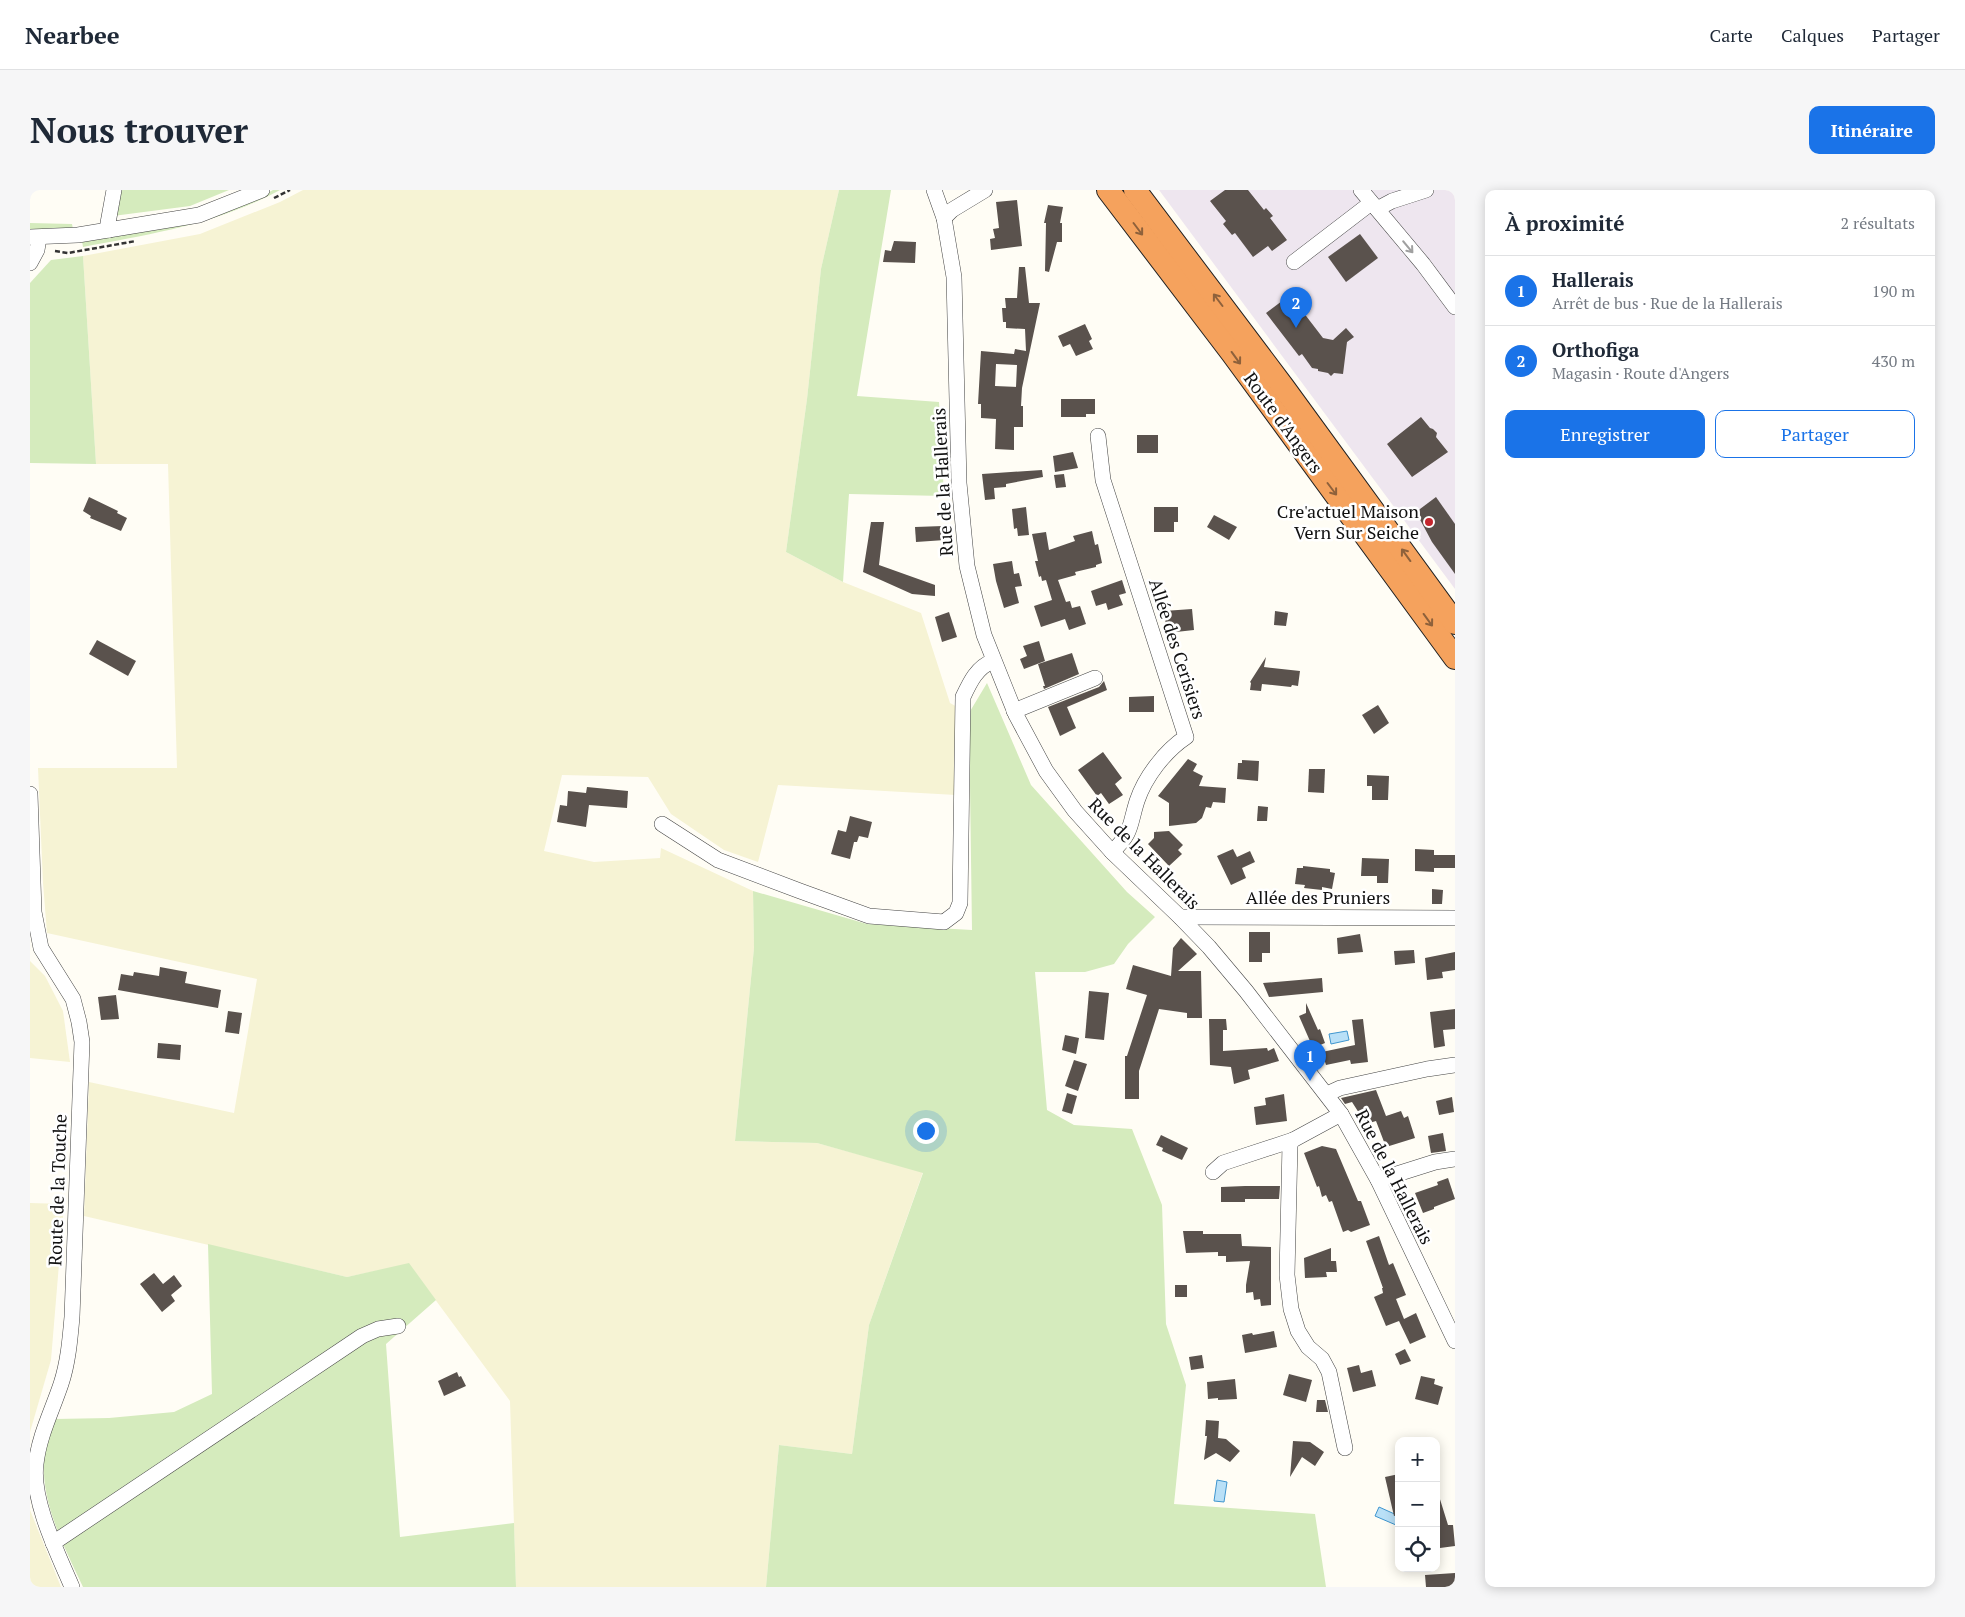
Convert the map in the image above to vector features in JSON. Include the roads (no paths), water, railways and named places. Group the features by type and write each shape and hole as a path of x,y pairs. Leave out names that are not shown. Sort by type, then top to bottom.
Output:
{"highway":[{"name":"Route d'Angers","path":"1108,190 1232,352 1455,658"},
{"name":"Route d'Angers","path":"1135,190 1267,365 1455,623"},
{"path":"1438,598 1455,614"}],"street":[{"path":"109,230 109,214 114,190"},
{"path":"30,263 37,250 34,238 109,230 199,215 262,190"},
{"name":"Rue de la Hallerais","path":"934,190 944,218 954,278 959,483 967,566 984,635 1014,711 1046,771 1075,811 1112,852 1180,917 1246,991 1327,1094 1341,1114 1378,1180 1455,1341"},
{"path":"944,218 952,210 985,190"},
{"path":"1361,190 1423,264 1455,307"},
{"path":"1294,262 1374,206 1426,190"},
{"name":"Allée des Cerisiers","path":"1098,436 1103,480 1186,737 1166,755 1150,777 1137,800 1128,835 1112,852"},
{"path":"662,824 718,860 869,916 944,922 956,913 960,903 963,697 971,678 986,664 993,661"},
{"path":"1014,711 1095,678"},
{"name":"Route de la Touche","path":"30,794 35,946 73,999 82,1042 72,1317 68,1352 61,1383 43,1431 35,1465 36,1489 53,1543 72,1587"},
{"name":"Allée des Pruniers","path":"1180,917 1455,918"},
{"path":"1327,1094 1340,1088 1427,1069 1455,1065"},
{"path":"1213,1172 1223,1163 1293,1140 1341,1114"},
{"path":"1293,1140 1289,1150 1287,1275 1291,1309 1298,1331 1308,1347 1322,1359 1329,1372 1345,1448"},
{"path":"1378,1180 1435,1162 1455,1159"},
{"path":"53,1543 362,1336 378,1329 398,1326"}],"water":[{"path":"1347,1031 1349,1040 1331,1044 1329,1034"},
{"path":"1217,1480 1227,1482 1224,1502 1214,1501"},
{"path":"1379,1507 1395,1514 1395,1525 1375,1516"}],"place":[{"name":"Orthofiga","path":"1296,328"},
{"name":"Cre'actuel Maison Vern Sur Seiche","path":"1429,522"},
{"name":"Hallerais","path":"1310,1081"}]}
